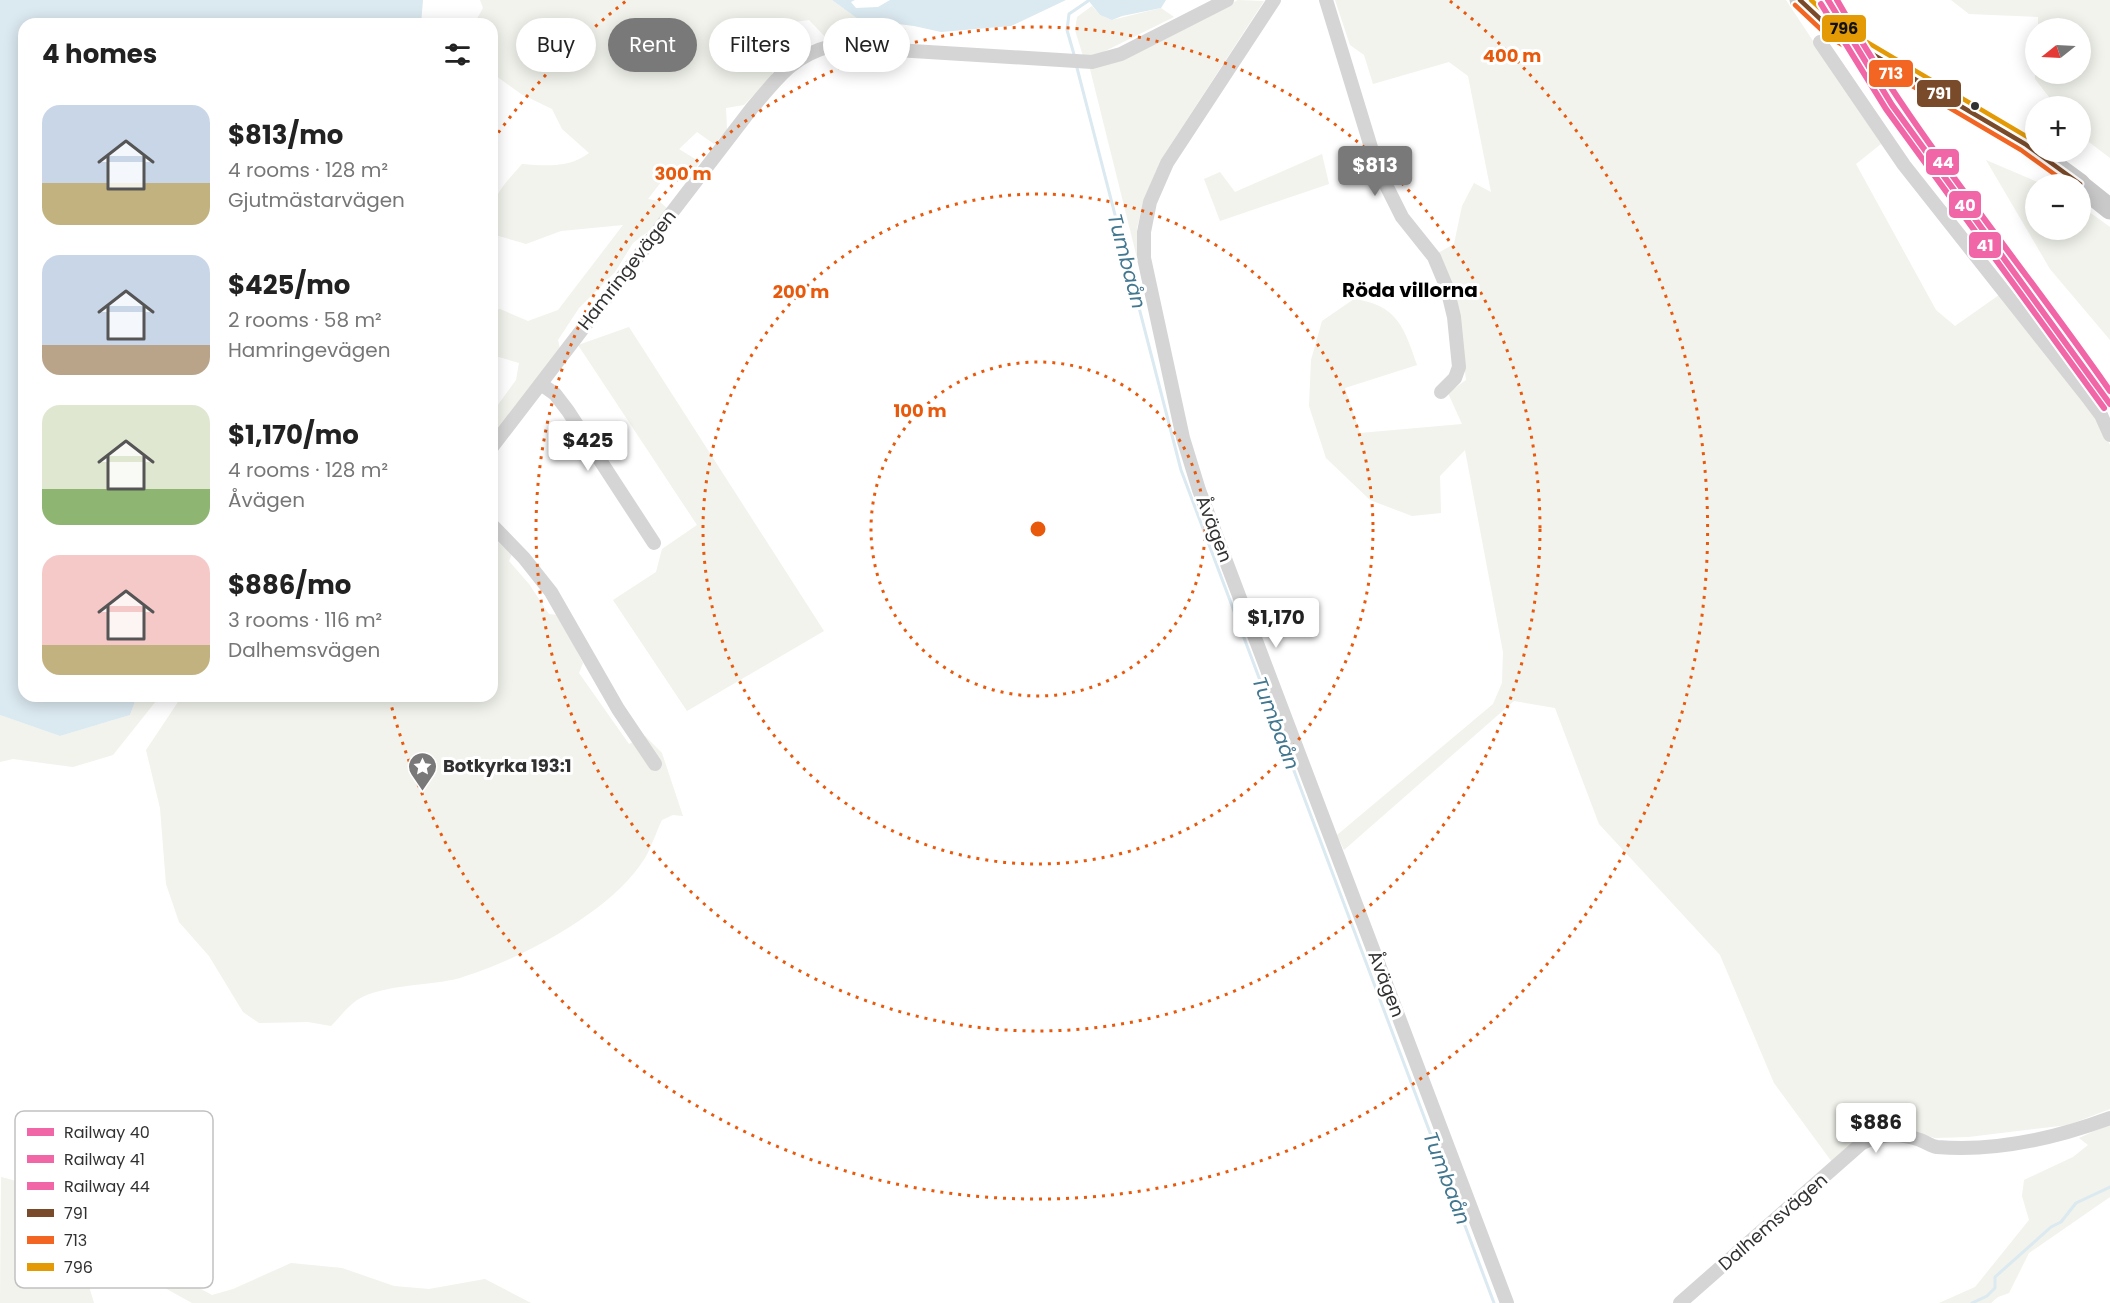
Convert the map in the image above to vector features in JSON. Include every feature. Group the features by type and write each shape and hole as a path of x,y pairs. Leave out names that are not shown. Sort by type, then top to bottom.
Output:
{"main road":[{"path":"1800,0 1826,37 1906,76 2025,144 2065,174"},
{"path":"2091,194 2110,209"}],"street":[{"name":"Hamringevägen","path":"498,439 752,108 787,67 809,52 831,46 1092,62 1121,54 1227,0"},
{"name":"Åvägen","path":"1274,0 1167,163 1150,202 1144,232 1144,258 1183,438 1199,490 1507,1303"},
{"path":"1326,0 1377,167 1402,217 1434,257 1447,288 1454,318 1460,367 1455,378 1441,392"},
{"path":"1826,37 1904,165 2089,399 2110,435"},
{"path":"541,384 555,394 564,406 654,543"},
{"path":"498,531 524,558 550,592 618,710 655,764"},
{"name":"Dalhemsvägen","path":"1680,1303 1862,1143 1881,1134 1897,1134 1935,1147 2000,1146 2069,1133 2110,1118"}],"shaded area":[{"path":"0,0 423,0 422,18 18,18 18,702 135,702 130,715 60,736 0,715"},
{"path":"480,0 832,0 857,18 823,18 823,35 811,22 811,18 709,18 709,72 773,72 772,76 744,105 726,108 727,130 714,144 697,132 679,149 700,162 689,178 668,173 648,199 659,201 668,209 649,231 633,243 615,272 579,308 558,340 560,349 498,431 498,405 516,380 519,363 498,357 498,310 528,321 558,310 623,225 561,231 526,244 498,236 498,195 522,164 566,164 589,153 562,129 552,109 521,94 498,77 498,18 477,18 483,8"},
{"path":"832,0 855,0 851,2 856,8 878,7 890,0 1066,0 1011,26 941,32 910,26 910,18 857,18"},
{"path":"1088,0 1166,0 1161,8 1112,20 1100,15"},
{"path":"1238,0 1264,1 1160,161 1144,200 1137,228 1138,262 1090,69 1126,59"},
{"path":"1335,0 1786,0 1881,144 1856,164 1936,310 1955,326 1999,295 2097,417 2110,445 2110,1109 2068,1125 1968,1137 1935,1138 1889,1125 1874,1128 1832,1162 1774,1083 1720,955 1599,824 1555,708 1514,701 1344,850 1337,835 1493,704 1502,683 1503,652 1465,450 1440,476 1441,513 1412,516 1370,500 1326,458 1309,406 1311,360 1322,321 1354,299 1380,306 1397,320 1408,340 1417,365 1345,388 1360,433 1462,424 1448,393 1466,380 1459,319 1438,253 1454,244 1462,206 1474,183 1491,192 1468,76 1449,62 1373,84 1364,55 1350,45"},
{"path":"1951,0 2110,0 2110,158 2091,144 2091,96 2048,96 2039,84 2091,84 2091,18 1969,14"},
{"path":"1092,6 1100,15 1112,20 1161,8 1174,17 1095,56 1083,56 1075,30 1077,17"},
{"path":"1322,154 1329,184 1220,221 1204,179 1220,172 1235,192"},
{"path":"1986,160 2025,177 2025,226"},
{"path":"2091,213 2110,227 2110,340 2050,269 2033,240 2091,240"},
{"path":"629,327 824,631 687,711 613,600 656,572 662,549 697,525 578,345"},
{"path":"498,539 512,554 509,561 529,584 549,614 558,615 583,663 579,673 629,744 645,736 662,753 683,816 673,815 662,820 645,858 630,878 610,897 588,915 536,946 484,970 460,978 393,988 367,995 357,1000 331,1026 308,1022 259,1023 243,1012 209,956 179,922 166,884 160,808 146,750 178,702 498,702"},
{"path":"135,702 155,702 113,755 73,767 13,759 0,762 0,715 60,736 130,715"},
{"path":"2110,1124 2110,1197 2029,1253 2009,1293 1998,1297 1991,1303 1939,1303 1975,1287 2029,1220 2022,1196 2024,1180 2073,1157 2088,1145 2079,1138"},
{"path":"1,1177 15,1181 15,1288 90,1288 94,1303 0,1303"},
{"path":"291,1263 342,1268 394,1286 429,1289 485,1279 531,1303 192,1303 165,1288 199,1288 212,1295 233,1289"}],"waterway":[{"name":"Tumbaån","path":"1075,58 1067,30 1069,14 1088,1"},
{"name":"Tumbaån","path":"1076,64 1181,470 1494,1303"},
{"path":"1972,1303 1987,1296 1995,1288 1995,1277 2051,1227 2061,1222 2076,1203 2110,1187"}],"rail line":[{"name":"40","path":"1828,0 1892,105 2110,404"},
{"name":"44","path":"1837,0 1900,101 1934,150 2110,391"},
{"name":"41","path":"1821,4 1886,109 2104,408"}],"transit line":[{"name":"791","path":"1800,0 1833,31 2025,144 2066,174"},
{"name":"796","path":"1811,0 1838,25 2025,136"},
{"name":"713","path":"1795,5 1829,37 2021,150 2054,174"}],"place":[{"name":"Botkyrka 193:1","path":"422,792"}],"district":[{"name":"Röda villorna","path":"1410,290"}]}
